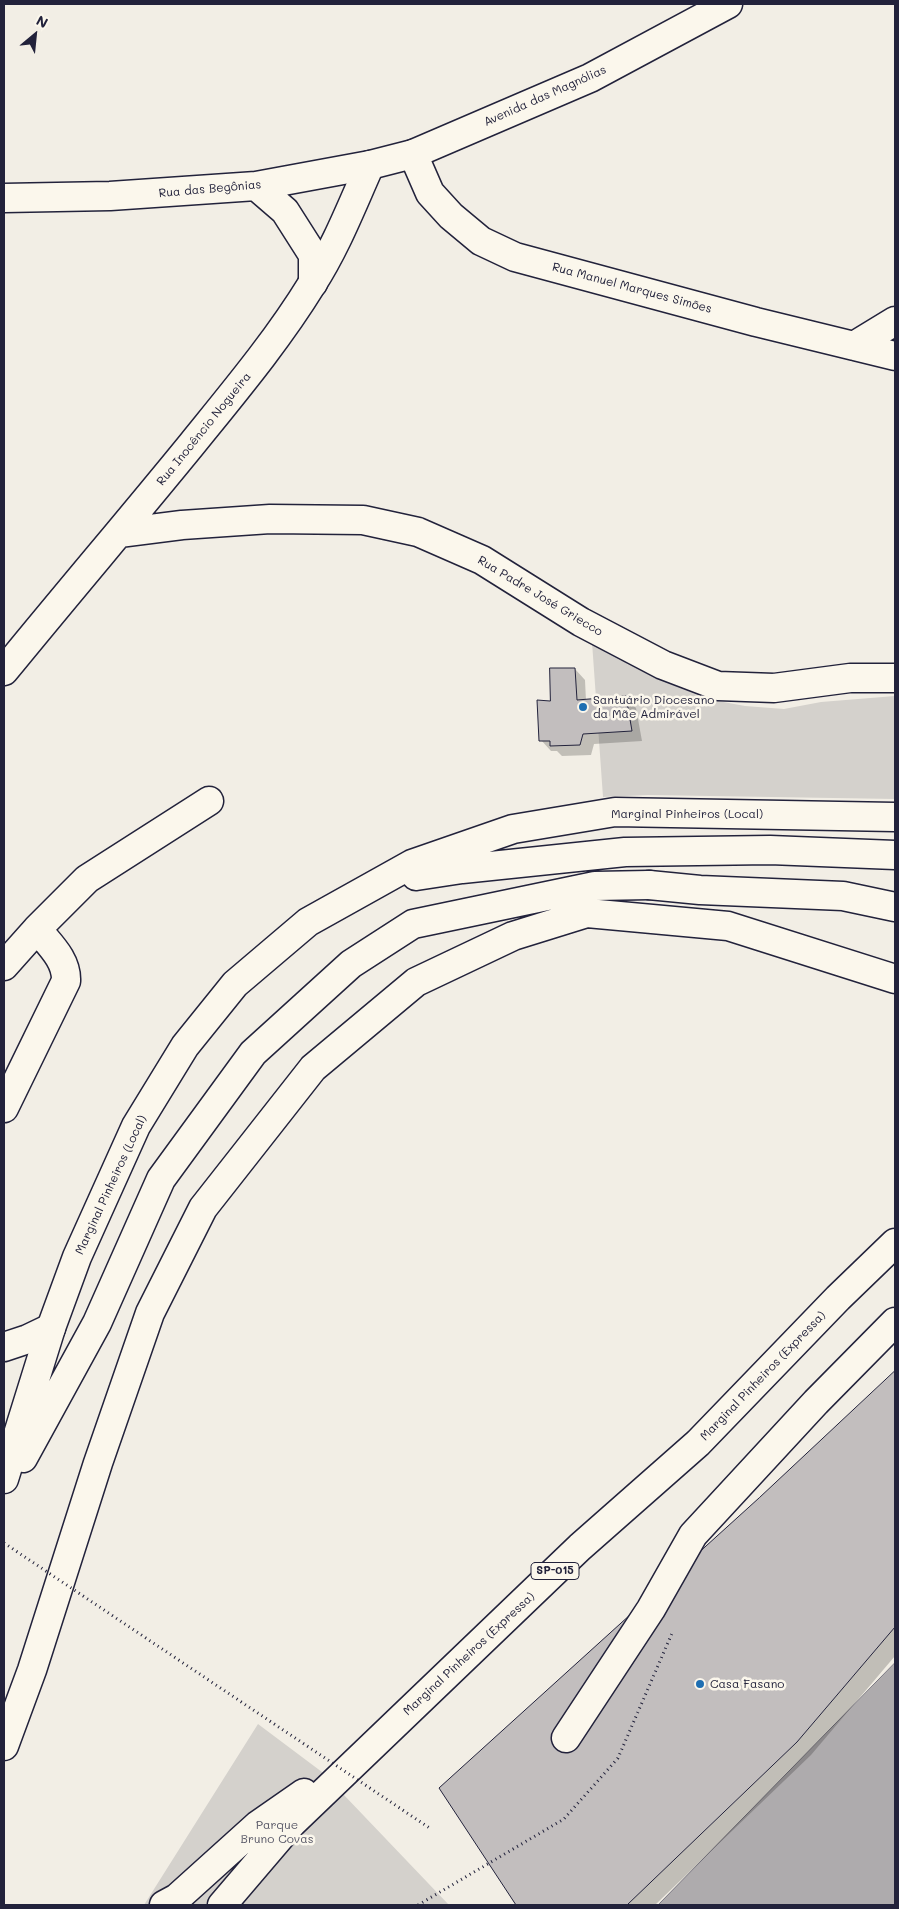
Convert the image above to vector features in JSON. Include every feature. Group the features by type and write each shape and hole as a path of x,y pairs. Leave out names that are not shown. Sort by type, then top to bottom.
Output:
{"main road":[{"name":"Avenida das Magnólias","path":"413,154 590,78 728,4"},
{"name":"Rua das Begônias","path":"4,198 110,196 256,186 370,165 413,154"},
{"name":"Rua Manuel Marques Simões","path":"413,154 430,193 451,216 481,241 515,257 756,322 895,356"},
{"name":"Rua Inocêncio Nogueira","path":"4,671 244,381 274,340 313,283 370,165"},
{"path":"256,186 285,211 313,255 313,283"},
{"path":"854,346 895,321"},
{"name":"Rua Padre José Griecco","path":"119,533 182,525 270,519 363,520 418,532 482,560 589,626 662,665 718,686 774,688 850,678 895,678"},
{"path":"4,966 36,930 87,879 209,801"},
{"name":"Marginal Pinheiros (Local)","path":"4,1479 51,1328 77,1257 136,1126 185,1046 234,984 308,922 412,864 513,829 615,812 895,817"},
{"path":"382,880 462,869 625,852 770,850 895,855"},
{"path":"4,1746 32,1670 98,1464 150,1313 203,1208 312,1068 416,982 513,936 587,913 649,885"},
{"path":"4,1494 97,1323 161,1179 253,1054 351,964 413,924 595,886 649,885 700,890 843,896 895,907"},
{"path":"587,913 728,926 895,979"},
{"path":"4,1108 66,981 66,971 59,956 36,930"},
{"name":"Marginal Pinheiros (Expressa)","path":"222,1905 292,1823 580,1547 698,1443 838,1298 895,1243"},
{"path":"566,1738 651,1609 693,1535 816,1402 895,1322"},
{"path":"4,1347 28,1339 51,1328"},
{"path":"164,1905 177,1898 258,1825 369,1748"}],"path":[{"path":"4,1544 431,1829"}],"green space":[{"path":"592,642 666,682 707,699 745,706 784,709 821,702 895,696 895,799 648,795 603,797"},
{"name":"Parque Bruno Covas","path":"258,1724 322,1772 449,1905 144,1905"}],"shaded area":[{"path":"895,1663 895,1905 658,1905 659,1904"}],"building":[{"name":"Santuário Diocesano da Mãe Admirável","path":"550,668 575,668 577,700 626,696 632,731 583,734 580,745 550,746 550,741 539,741 537,700 550,701"},
{"name":"Casa Fasano","path":"895,1371 895,1627 797,1742 627,1905 516,1905 439,1788 759,1498"}],"place":[{"name":"Santuário Diocesano da Mãe Admirável","path":"583,707"},
{"name":"Casa Fasano","path":"700,1684"}]}
